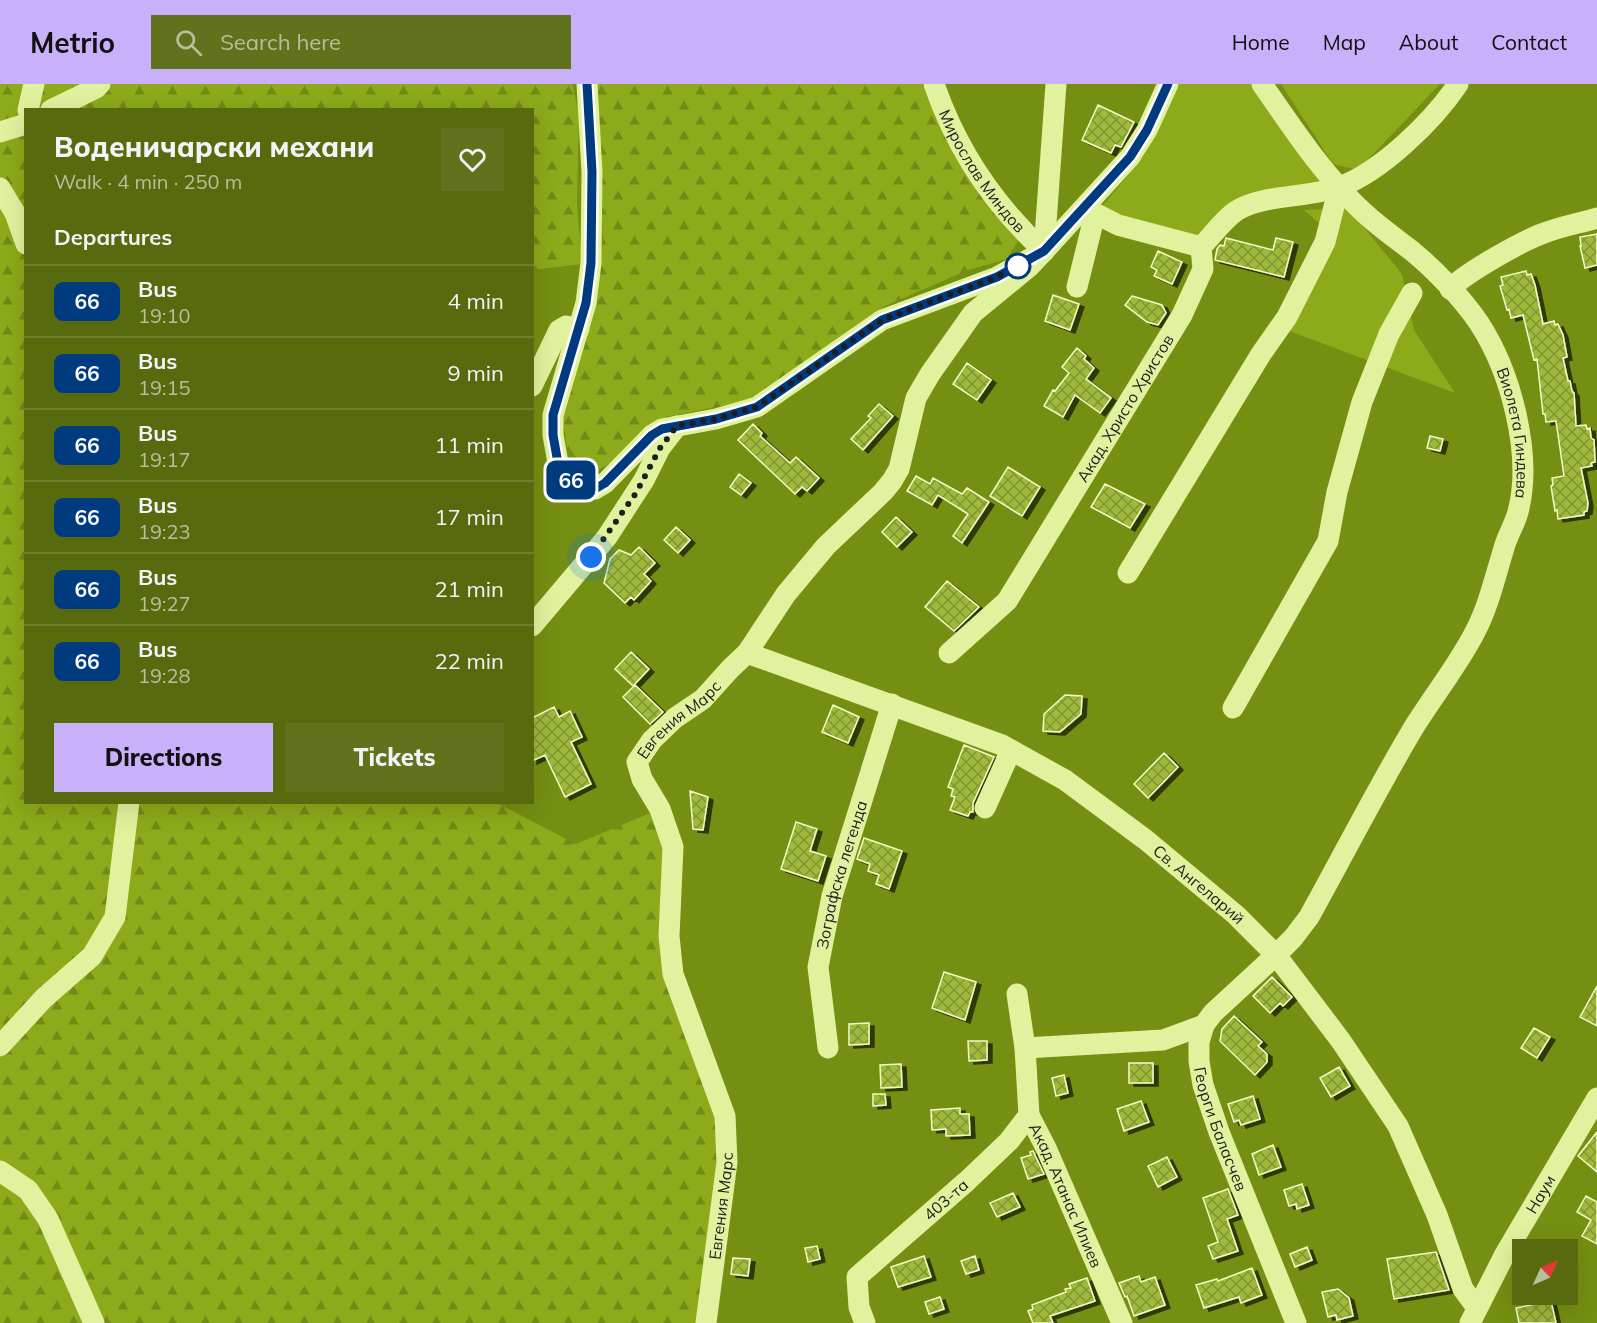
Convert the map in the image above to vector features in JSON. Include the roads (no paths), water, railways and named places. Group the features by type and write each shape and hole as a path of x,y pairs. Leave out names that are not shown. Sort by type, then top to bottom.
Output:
{"street":[{"path":"28,108 34,84"},
{"path":"55,108 100,84"},
{"path":"587,84 592,172 591,263 586,303 553,415 553,435 558,463 573,483 584,489 595,489 605,483 652,435 662,429 716,419 757,407 882,320 997,277 1044,251 1056,84"},
{"name":"Мирослав Миндов","path":"934,84 945,116 975,171 1013,221 1044,251"},
{"name":"Евгения Марс","path":"706,1323 727,1162 725,1116 673,974 669,936 673,847 660,809 642,779 637,762 652,740 675,718 703,699 747,652 786,594 819,554 892,481 899,469 916,398 962,326 973,313 1029,267 1090,211 1138,145 1168,84"},
{"name":"Виолета Гиндева","path":"1262,84 1315,159 1339,187 1373,220 1413,252 1450,289 1479,324 1505,376 1516,411 1521,446 1522,488 1518,513 1504,547 1485,610 1474,634 1414,728 1309,916 1293,938 1276,955"},
{"path":"1077,287 1090,211 1118,225 1201,247 1237,211 1258,203 1339,187 1385,162 1443,105 1458,84"},
{"path":"0,132 24,123"},
{"path":"1128,573 1261,354 1290,311 1325,242 1339,187"},
{"path":"0,188 20,206 24,231"},
{"path":"1450,289 1457,282 1494,259 1545,233 1597,218"},
{"name":"Акад. Христо Христов","path":"949,653 1007,601 1182,315 1203,269 1201,247"},
{"path":"1233,708 1328,541 1337,492 1362,402 1389,334 1412,293"},
{"path":"534,382 559,330 566,326 579,329"},
{"path":"534,624 607,537 644,480 660,448 677,426"},
{"name":"Св. Ангеларий","path":"747,652 1002,745 1065,780 1146,840 1236,915 1276,955 1341,1041 1398,1126 1437,1215 1473,1316"},
{"name":"Зографска легенда","path":"828,1048 818,967 832,896 892,704"},
{"path":"985,808 1011,750"},
{"path":"0,1046 44,998 92,956 115,917 129,804"},
{"path":"1025,1048 1164,1040 1204,1025 1213,1012 1276,955"},
{"name":"Акад. Атанас Илиев","path":"1017,994 1025,1048 1029,1115 1046,1148 1122,1323"},
{"name":"Георги Баласчев","path":"1204,1025 1199,1042 1203,1085 1219,1132 1296,1323"},
{"name":"Наум","path":"1473,1316 1505,1254 1597,1098"},
{"name":"403-та","path":"865,1323 859,1306 857,1276 967,1181 1009,1141 1029,1115"},
{"path":"0,1171 28,1190 48,1219 94,1323"}]}
